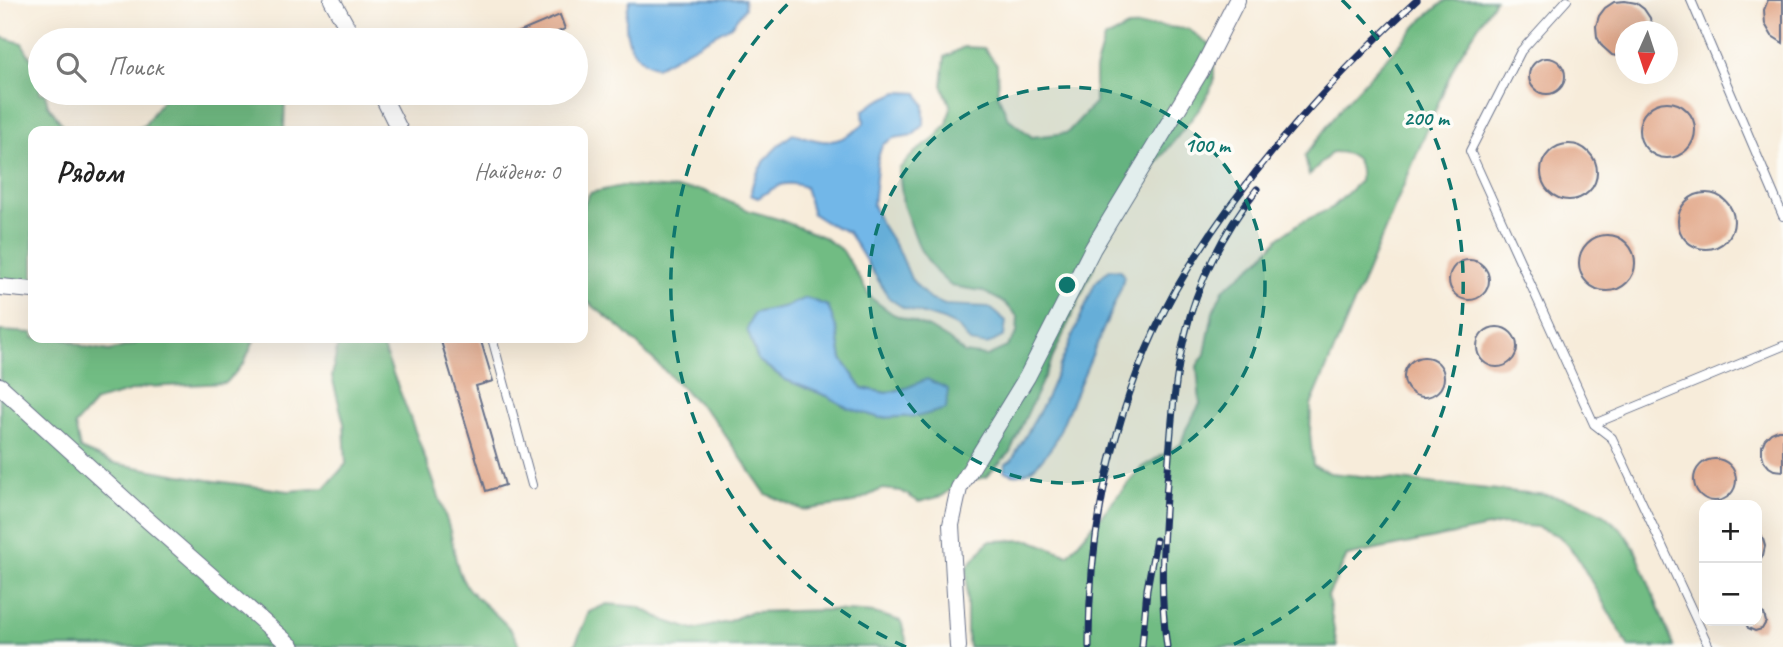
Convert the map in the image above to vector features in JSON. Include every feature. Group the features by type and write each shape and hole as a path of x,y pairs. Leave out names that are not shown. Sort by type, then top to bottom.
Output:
{"street":[{"path":"332,0 348,28"},
{"path":"958,647 951,526 960,488 1027,377 1093,248 1203,67 1237,0"},
{"path":"387,105 398,126"},
{"path":"0,287 28,290"},
{"path":"0,386 292,647"}],"lane":[{"path":"1567,0 1521,51 1470,151 1594,424 1612,438 1709,647"},
{"path":"1691,0 1783,216"},
{"path":"493,343 532,485"},
{"path":"1594,424 1783,346"}],"green space":[{"path":"1446,0 1495,0 1456,61 1311,405 1313,465 1330,473 1548,495 1576,501 1602,513 1622,530 1635,549 1674,647 1629,647 1576,555 1559,536 1537,527 1503,524 1347,556 1328,596 1337,647 969,647 967,567 989,541 1030,540 1068,555 1142,467 1181,444 1200,404 1197,366 1205,354 1213,312 1223,290 1259,260 1280,237 1301,222 1332,208 1360,181 1360,167 1351,155 1332,152 1309,176 1305,156 1344,104 1422,20"},
{"path":"1128,27 1188,29 1211,45 1214,82 1201,107 1120,209 1010,452 986,477 962,482 942,496 919,502 901,491 882,489 853,503 803,510 766,494 714,419 623,330 588,302 590,193 622,186 702,190 750,211 823,237 843,251 871,298 893,314 929,328 964,353 987,356 1007,347 1017,333 1018,317 1005,303 982,291 951,286 936,272 920,249 903,205 899,169 947,124 951,107 942,85 945,57 964,47 984,48 997,65 998,95 1008,118 1032,137 1067,133 1095,103 1095,70 1104,39","holes":["806,298 837,330 842,359 862,388 886,393 906,388 848,408 827,396 786,380 758,360 754,313 787,306"]},
{"path":"0,37 22,43 28,53 28,105 48,105 63,126 28,126 28,283 0,286"},
{"path":"159,105 285,105 284,126 144,126"},
{"path":"0,331 28,333 28,343 75,343 109,351 136,343 253,343 244,363 226,383 146,387 96,401 75,425 80,449 113,463 289,491 325,488 346,464 344,423 332,377 338,343 379,343 424,454 450,529 462,580 511,630 519,647 0,647"},
{"path":"607,604 639,607 666,621 694,630 727,622 750,612 832,610 874,613 901,621 907,643 905,647 574,647 589,612"}],"water":[{"path":"630,0 744,0 745,8 731,26 657,67 638,57 628,40 626,21"},
{"path":"898,92 918,93 924,105 924,125 913,135 894,138 882,145 873,205 911,279 929,299 945,305 989,307 1006,321 1004,336 987,345 970,342 958,327 904,308 890,299 848,232 813,214 805,187 785,184 758,198 751,195 755,177 765,160 793,134 822,141 845,137 864,123 863,111"},
{"path":"1111,269 1120,270 1124,276 1121,288 1054,444 1039,463 1027,472 1012,474 1004,471 1044,403 1095,283"},
{"path":"806,298 828,306 837,330 842,359 862,388 886,393 927,379 948,389 946,409 920,416 880,418 848,408 827,396 786,380 758,360 747,329 754,313 787,306"}],"building":[{"path":"1768,0 1783,0 1783,43 1772,36 1765,24 1764,10"},
{"path":"1614,2 1636,3 1644,9 1650,21 1615,21 1615,56 1602,46 1597,37 1596,26 1605,8"},
{"path":"560,15 565,28 529,28"},
{"path":"1547,58 1560,63 1565,76 1560,89 1547,94 1534,89 1529,76 1534,63"},
{"path":"1661,102 1673,102 1687,110 1695,124 1693,141 1687,150 1673,158 1661,158 1644,146 1639,136 1639,124 1651,107"},
{"path":"1563,144 1575,144 1589,152 1597,166 1595,183 1589,192 1575,200 1563,200 1546,188 1541,178 1541,166 1553,149"},
{"path":"1700,193 1712,193 1726,201 1734,215 1732,232 1726,241 1712,249 1700,249 1683,237 1678,227 1678,215 1690,198"},
{"path":"1601,235 1613,235 1627,243 1635,257 1633,274 1627,283 1613,291 1601,291 1584,279 1579,269 1579,257 1591,240"},
{"path":"1469,260 1483,266 1489,280 1483,294 1469,300 1455,294 1449,280 1455,266"},
{"path":"1497,327 1511,333 1517,347 1511,361 1497,367 1483,361 1477,347 1483,333"},
{"path":"442,343 482,343 493,381 476,386 505,485 486,491"},
{"path":"1424,357 1438,363 1444,377 1438,391 1424,397 1410,391 1404,377 1410,363"},
{"path":"1778,430 1783,430 1783,471 1769,467 1762,454 1765,439"},
{"path":"1707,461 1723,461 1730,465 1734,472 1734,488 1730,495 1723,499 1707,499 1700,495 1696,488 1696,472 1700,465"},
{"path":"1762,538 1765,546 1762,556"},
{"path":"1762,613 1764,614 1766,622 1762,629 1755,631 1747,626 1762,626"}],"railway":[{"path":"1089,647 1090,601 1100,508 1122,417 1155,330 1200,250 1255,173 1317,100 1417,0"},
{"path":"1167,647 1162,585 1163,544 1173,409 1181,353 1190,316 1204,277 1223,240 1257,189"},
{"path":"1142,647 1147,589 1156,540"}]}
